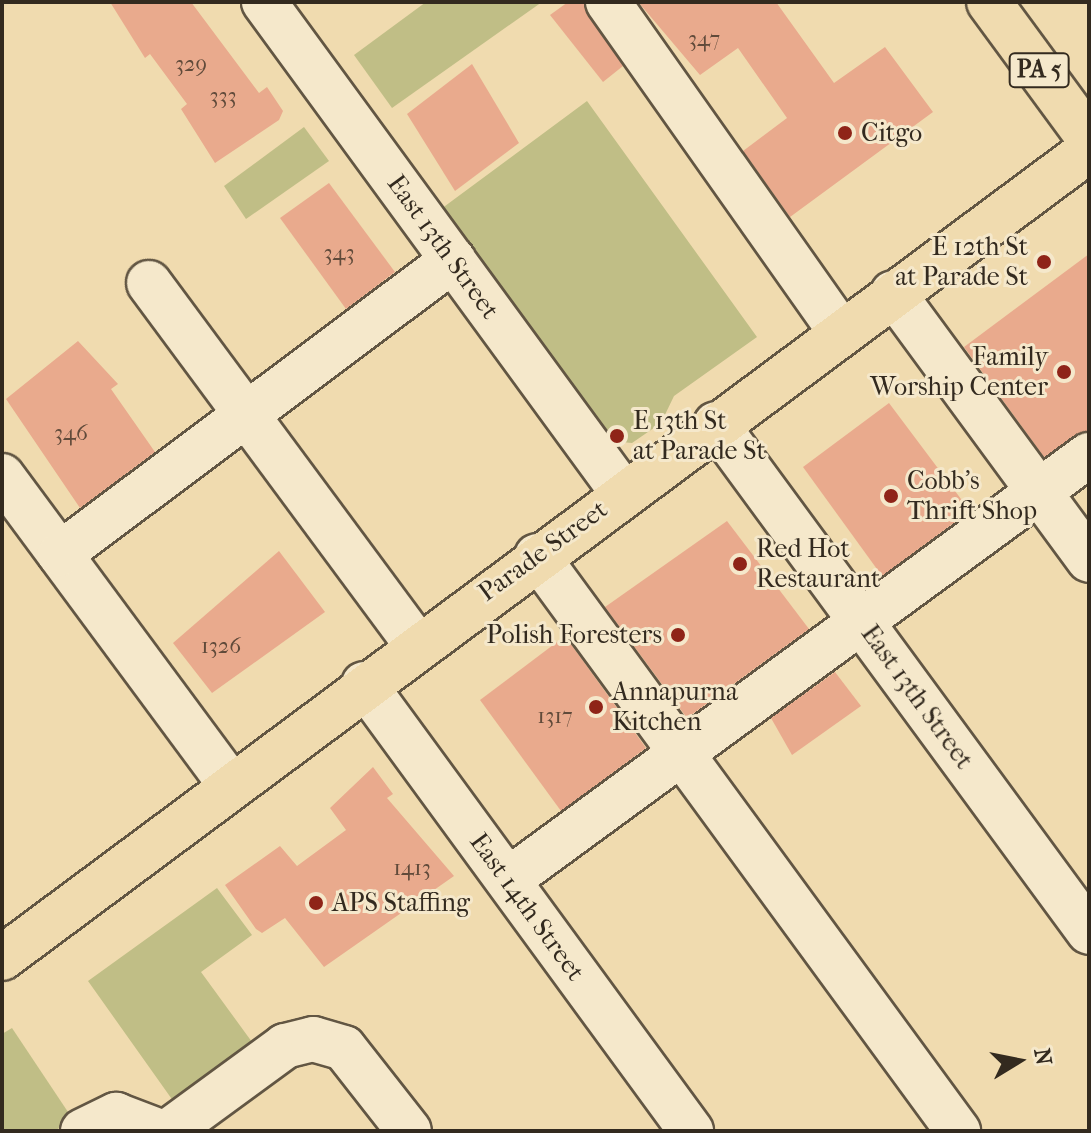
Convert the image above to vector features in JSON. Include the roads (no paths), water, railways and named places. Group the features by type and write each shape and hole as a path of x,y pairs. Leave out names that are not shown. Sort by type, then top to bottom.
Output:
{"main road":[{"name":"PA 5","path":"989,2 1089,138"},
{"name":"Parade Street","path":"2,958 229,783 1089,150"}],"street":[{"name":"East 13th Street","path":"264,2 623,493"},
{"path":"608,2 840,331"},
{"path":"60,554 453,260"},
{"path":"149,283 417,645"},
{"path":"893,293 1089,560"},
{"name":"East 13th Street","path":"716,424 1089,932"},
{"path":"508,880 1089,455"},
{"path":"2,476 229,783"},
{"path":"537,556 958,1131"},
{"name":"East 14th Street","path":"364,684 691,1131"},
{"path":"169,1131 285,1046 313,1039 344,1048 409,1131"},
{"path":"83,1131 116,1115 158,1131"}],"place":[{"name":"Citgo","path":"845,133"},
{"name":"E 12th St at Parade St","path":"1044,262"},
{"name":"Family Worship Center","path":"1064,372"},
{"name":"E 13th St at Parade St","path":"617,436"},
{"name":"Cobb's Thrift Shop","path":"891,496"},
{"name":"Red Hot Restaurant","path":"740,564"},
{"name":"Polish Foresters","path":"678,635"},
{"name":"Annapurna Kitchen","path":"596,707"},
{"name":"APS Staffing","path":"316,903"}]}
